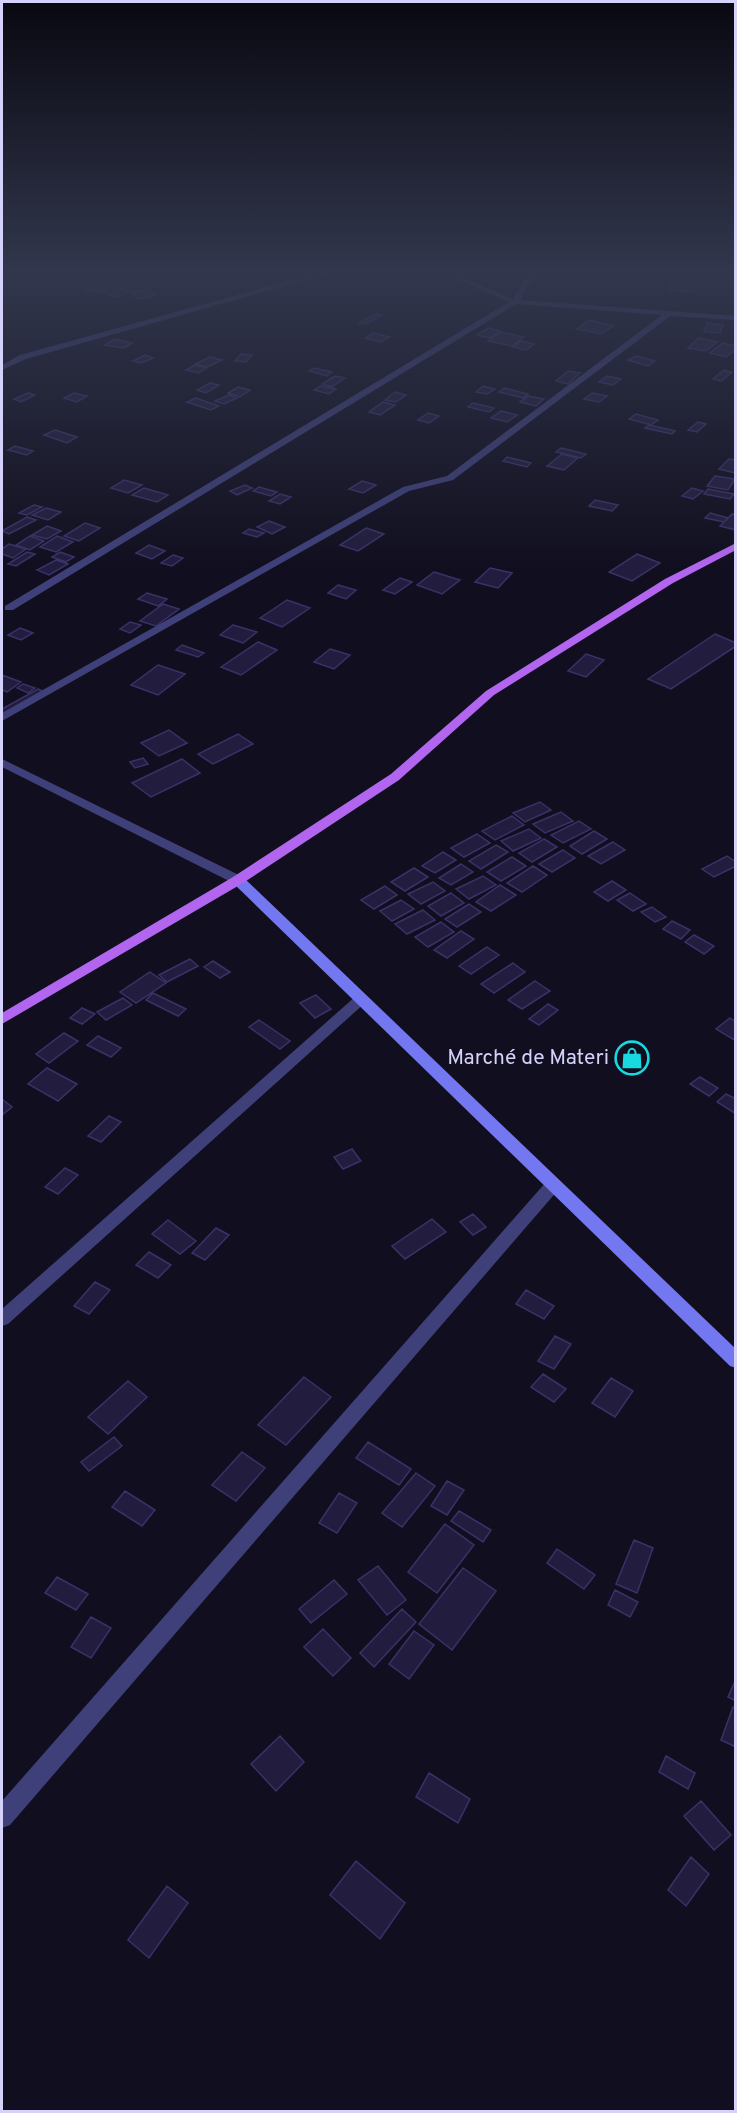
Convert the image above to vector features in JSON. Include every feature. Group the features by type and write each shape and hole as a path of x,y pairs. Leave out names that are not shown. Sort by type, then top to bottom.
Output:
{"main road":[{"path":"2,1019 238,880 395,777 490,693 669,581 735,546"},
{"path":"238,880 735,1361"}],"street":[{"path":"9,608 405,369"},
{"path":"2,718 406,489 450,478 595,369"},
{"path":"2,763 238,880"},
{"path":"2,1319 361,999"},
{"path":"2,1817 553,1185"}],"building":[{"path":"189,369 206,369 198,373 186,370"},
{"path":"317,369 332,372 327,376 309,371"},
{"path":"724,370 732,372 721,381 713,379"},
{"path":"568,371 580,373 568,384 556,381"},
{"path":"335,376 345,378 332,387 322,384"},
{"path":"607,376 621,379 613,385 599,382"},
{"path":"210,383 219,385 206,393 197,390"},
{"path":"320,386 336,389 329,394 314,390"},
{"path":"483,386 495,389 487,394 476,392"},
{"path":"238,387 250,390 240,397 228,393"},
{"path":"504,388 528,394 523,398 499,392"},
{"path":"395,392 406,395 396,402 385,400"},
{"path":"28,393 35,395 21,402 14,399"},
{"path":"74,393 87,396 77,402 64,398"},
{"path":"592,393 607,396 599,402 584,399"},
{"path":"229,395 237,398 224,404 215,401"},
{"path":"528,396 544,399 536,406 520,402"},
{"path":"195,398 219,406 211,410 187,402"},
{"path":"383,402 395,405 380,415 369,412"},
{"path":"473,403 494,408 489,412 468,407"},
{"path":"501,411 517,415 507,422 491,418"},
{"path":"428,413 439,416 429,423 418,420"},
{"path":"636,414 658,420 651,425 629,419"},
{"path":"698,422 706,424 697,432 688,430"},
{"path":"649,425 675,431 672,434 645,428"},
{"path":"55,430 77,437 67,443 44,435"},
{"path":"15,446 33,451 27,455 8,450"},
{"path":"561,448 586,454 581,458 556,452"},
{"path":"562,454 578,458 564,470 547,466"},
{"path":"507,457 531,463 527,467 503,461"},
{"path":"729,459 736,460 736,473 719,469"},
{"path":"715,476 735,479 728,490 707,486"},
{"path":"124,480 142,485 128,493 111,488"},
{"path":"362,481 376,485 363,493 349,489"},
{"path":"245,485 252,488 237,495 230,491"},
{"path":"259,487 277,492 271,496 253,491"},
{"path":"144,488 168,495 157,502 132,495"},
{"path":"692,488 703,491 693,499 682,496"},
{"path":"708,489 734,494 730,499 704,494"},
{"path":"280,494 291,497 280,504 269,501"},
{"path":"595,500 618,505 612,511 589,506"},
{"path":"34,505 42,507 27,515 19,513"},
{"path":"46,508 61,512 48,520 32,515"},
{"path":"710,513 728,518 724,522 705,518"},
{"path":"732,514 736,515 736,530 720,526"},
{"path":"27,517 36,520 9,534 2,531"},
{"path":"269,521 285,527 272,534 257,527"},
{"path":"85,523 100,528 79,541 64,536"},
{"path":"47,526 61,531 47,539 32,535"},
{"path":"366,528 384,534 358,551 340,545"},
{"path":"249,529 264,533 257,537 243,533"},
{"path":"30,536 44,541 30,550 16,545"},
{"path":"57,536 73,542 56,552 40,547"},
{"path":"9,544 26,549 13,558 2,554 2,549"},
{"path":"149,545 165,551 152,559 136,553"},
{"path":"27,552 35,554 16,566 8,564"},
{"path":"60,552 74,557 66,562 52,557"},
{"path":"637,554 660,563 632,581 609,572"},
{"path":"173,555 183,558 172,566 161,563"},
{"path":"56,560 68,564 49,575 37,570"},
{"path":"490,568 512,573 498,588 475,582"},
{"path":"434,572 460,580 442,594 417,585"},
{"path":"400,578 412,582 395,594 383,590"},
{"path":"338,585 356,590 346,599 328,593"},
{"path":"147,593 167,599 158,606 138,599"},
{"path":"287,600 310,608 282,627 260,618"},
{"path":"163,604 179,609 156,626 140,621"},
{"path":"130,622 141,625 130,633 120,629"},
{"path":"233,625 257,632 243,643 220,635"},
{"path":"20,628 33,633 21,640 8,635"},
{"path":"715,634 736,643 736,646 671,689 648,679"},
{"path":"258,642 277,650 241,675 221,667"},
{"path":"182,645 204,653 198,657 176,650"},
{"path":"330,649 350,655 334,669 314,662"},
{"path":"586,654 604,660 586,677 568,671"},
{"path":"158,665 185,674 158,695 131,685"},
{"path":"2,675 21,682 7,692 2,690"},
{"path":"23,684 35,688 28,693 17,688"},
{"path":"38,689 45,692 2,716 2,709"},
{"path":"169,730 187,743 159,756 141,743"},
{"path":"238,734 253,744 213,764 198,754"},
{"path":"143,758 148,764 135,768 130,762"},
{"path":"182,759 200,773 151,797 132,783"},
{"path":"540,802 551,810 525,822 513,813"},
{"path":"561,812 573,821 545,833 533,824"},
{"path":"512,816 524,825 495,840 482,831"},
{"path":"579,821 591,829 563,843 551,835"},
{"path":"529,829 541,838 513,851 501,841"},
{"path":"594,831 607,839 582,854 570,846"},
{"path":"477,834 490,843 464,857 451,848"},
{"path":"544,839 557,847 532,862 519,853"},
{"path":"613,842 625,850 601,864 588,856"},
{"path":"496,845 508,852 481,869 469,861"},
{"path":"563,850 575,858 552,872 539,864"},
{"path":"443,852 456,860 435,873 422,866"},
{"path":"727,856 736,862 736,866 714,877 702,869"},
{"path":"512,857 526,866 501,881 487,872"},
{"path":"461,864 473,872 451,885 439,878"},
{"path":"533,866 547,875 522,892 507,883"},
{"path":"414,868 428,877 405,891 391,882"},
{"path":"483,876 496,885 469,899 456,889"},
{"path":"612,881 626,890 608,901 594,892"},
{"path":"433,882 445,891 421,904 408,894"},
{"path":"500,885 516,895 491,911 476,902"},
{"path":"385,886 397,895 374,909 361,900"},
{"path":"451,893 464,903 441,916 428,906"},
{"path":"630,893 646,904 633,911 617,900"},
{"path":"401,900 414,909 392,921 380,911"},
{"path":"469,904 481,912 457,927 445,919"},
{"path":"652,907 666,917 655,922 641,912"},
{"path":"423,910 435,920 407,934 395,924"},
{"path":"672,921 690,930 681,939 663,929"},
{"path":"441,922 454,932 428,947 415,937"},
{"path":"461,931 474,939 447,958 434,950"},
{"path":"694,935 714,946 704,954 685,942"},
{"path":"487,947 499,955 471,974 459,966"},
{"path":"190,959 198,966 167,982 159,975"},
{"path":"213,961 230,972 220,978 204,967"},
{"path":"513,963 525,972 494,993 481,984"},
{"path":"150,972 166,983 136,1003 120,992"},
{"path":"535,981 550,991 522,1009 508,1000"},
{"path":"153,993 186,1009 178,1016 146,1000"},
{"path":"316,995 331,1009 315,1018 300,1003"},
{"path":"123,998 132,1005 106,1020 97,1012"},
{"path":"548,1004 558,1010 539,1025 529,1019"},
{"path":"82,1008 95,1014 82,1024 70,1018"},
{"path":"730,1018 736,1022 736,1041 716,1029"},
{"path":"259,1020 290,1041 280,1049 249,1027"},
{"path":"64,1033 78,1041 49,1063 36,1054"},
{"path":"98,1036 121,1048 111,1057 87,1045"},
{"path":"47,1068 77,1084 58,1101 28,1084"},
{"path":"700,1077 718,1088 709,1096 690,1084"},
{"path":"726,1094 736,1099 736,1114 717,1102"},
{"path":"2,1099 12,1107 2,1115"},
{"path":"109,1116 121,1122 101,1142 88,1136"},
{"path":"352,1149 361,1161 343,1169 334,1157"},
{"path":"65,1168 78,1175 58,1194 45,1187"},
{"path":"473,1214 486,1227 473,1235 460,1222"},
{"path":"432,1219 446,1232 405,1259 392,1246"},
{"path":"168,1220 196,1241 180,1254 152,1234"},
{"path":"216,1228 229,1235 205,1260 192,1253"},
{"path":"149,1252 171,1265 158,1278 136,1265"},
{"path":"95,1282 110,1290 89,1314 74,1306"},
{"path":"526,1290 554,1306 544,1319 516,1304"},
{"path":"555,1336 571,1344 554,1369 538,1361"},
{"path":"543,1374 566,1389 554,1402 531,1387"},
{"path":"304,1377 331,1397 286,1445 258,1425"},
{"path":"611,1378 633,1391 615,1417 592,1403"},
{"path":"128,1381 147,1397 108,1434 88,1417"},
{"path":"114,1437 122,1446 89,1471 81,1462"},
{"path":"368,1442 411,1469 399,1485 356,1458"},
{"path":"242,1452 265,1468 236,1501 212,1485"},
{"path":"416,1473 435,1486 402,1527 382,1513"},
{"path":"447,1481 464,1490 447,1515 431,1506"},
{"path":"125,1491 155,1510 142,1526 112,1507"},
{"path":"339,1493 357,1503 337,1533 319,1523"},
{"path":"459,1511 491,1530 483,1542 451,1521"},
{"path":"445,1524 474,1545 437,1593 408,1572"},
{"path":"634,1540 653,1548 637,1593 616,1584"},
{"path":"557,1549 595,1575 584,1589 547,1563"},
{"path":"378,1566 406,1600 387,1615 358,1580"},
{"path":"463,1568 496,1591 452,1650 419,1624"},
{"path":"57,1577 88,1594 76,1610 45,1593"},
{"path":"334,1580 347,1594 311,1623 299,1609"},
{"path":"615,1590 638,1602 630,1617 608,1605"},
{"path":"402,1609 416,1622 374,1667 360,1653"},
{"path":"91,1617 111,1628 91,1658 71,1647"},
{"path":"323,1629 351,1658 333,1676 304,1647"},
{"path":"414,1631 434,1645 409,1679 389,1664"},
{"path":"736,1679 736,1701 728,1697"},
{"path":"733,1707 736,1708 736,1747 721,1740"},
{"path":"280,1736 304,1762 276,1791 251,1764"},
{"path":"666,1756 695,1773 688,1789 659,1772"},
{"path":"429,1773 470,1799 458,1823 416,1797"},
{"path":"701,1801 731,1835 714,1850 684,1816"},
{"path":"691,1857 709,1874 686,1906 668,1890"},
{"path":"356,1861 405,1903 380,1939 330,1895"},
{"path":"167,1886 188,1903 149,1958 128,1940"}],"place":[{"name":"Marché de Materi","path":"632,1058"}]}
